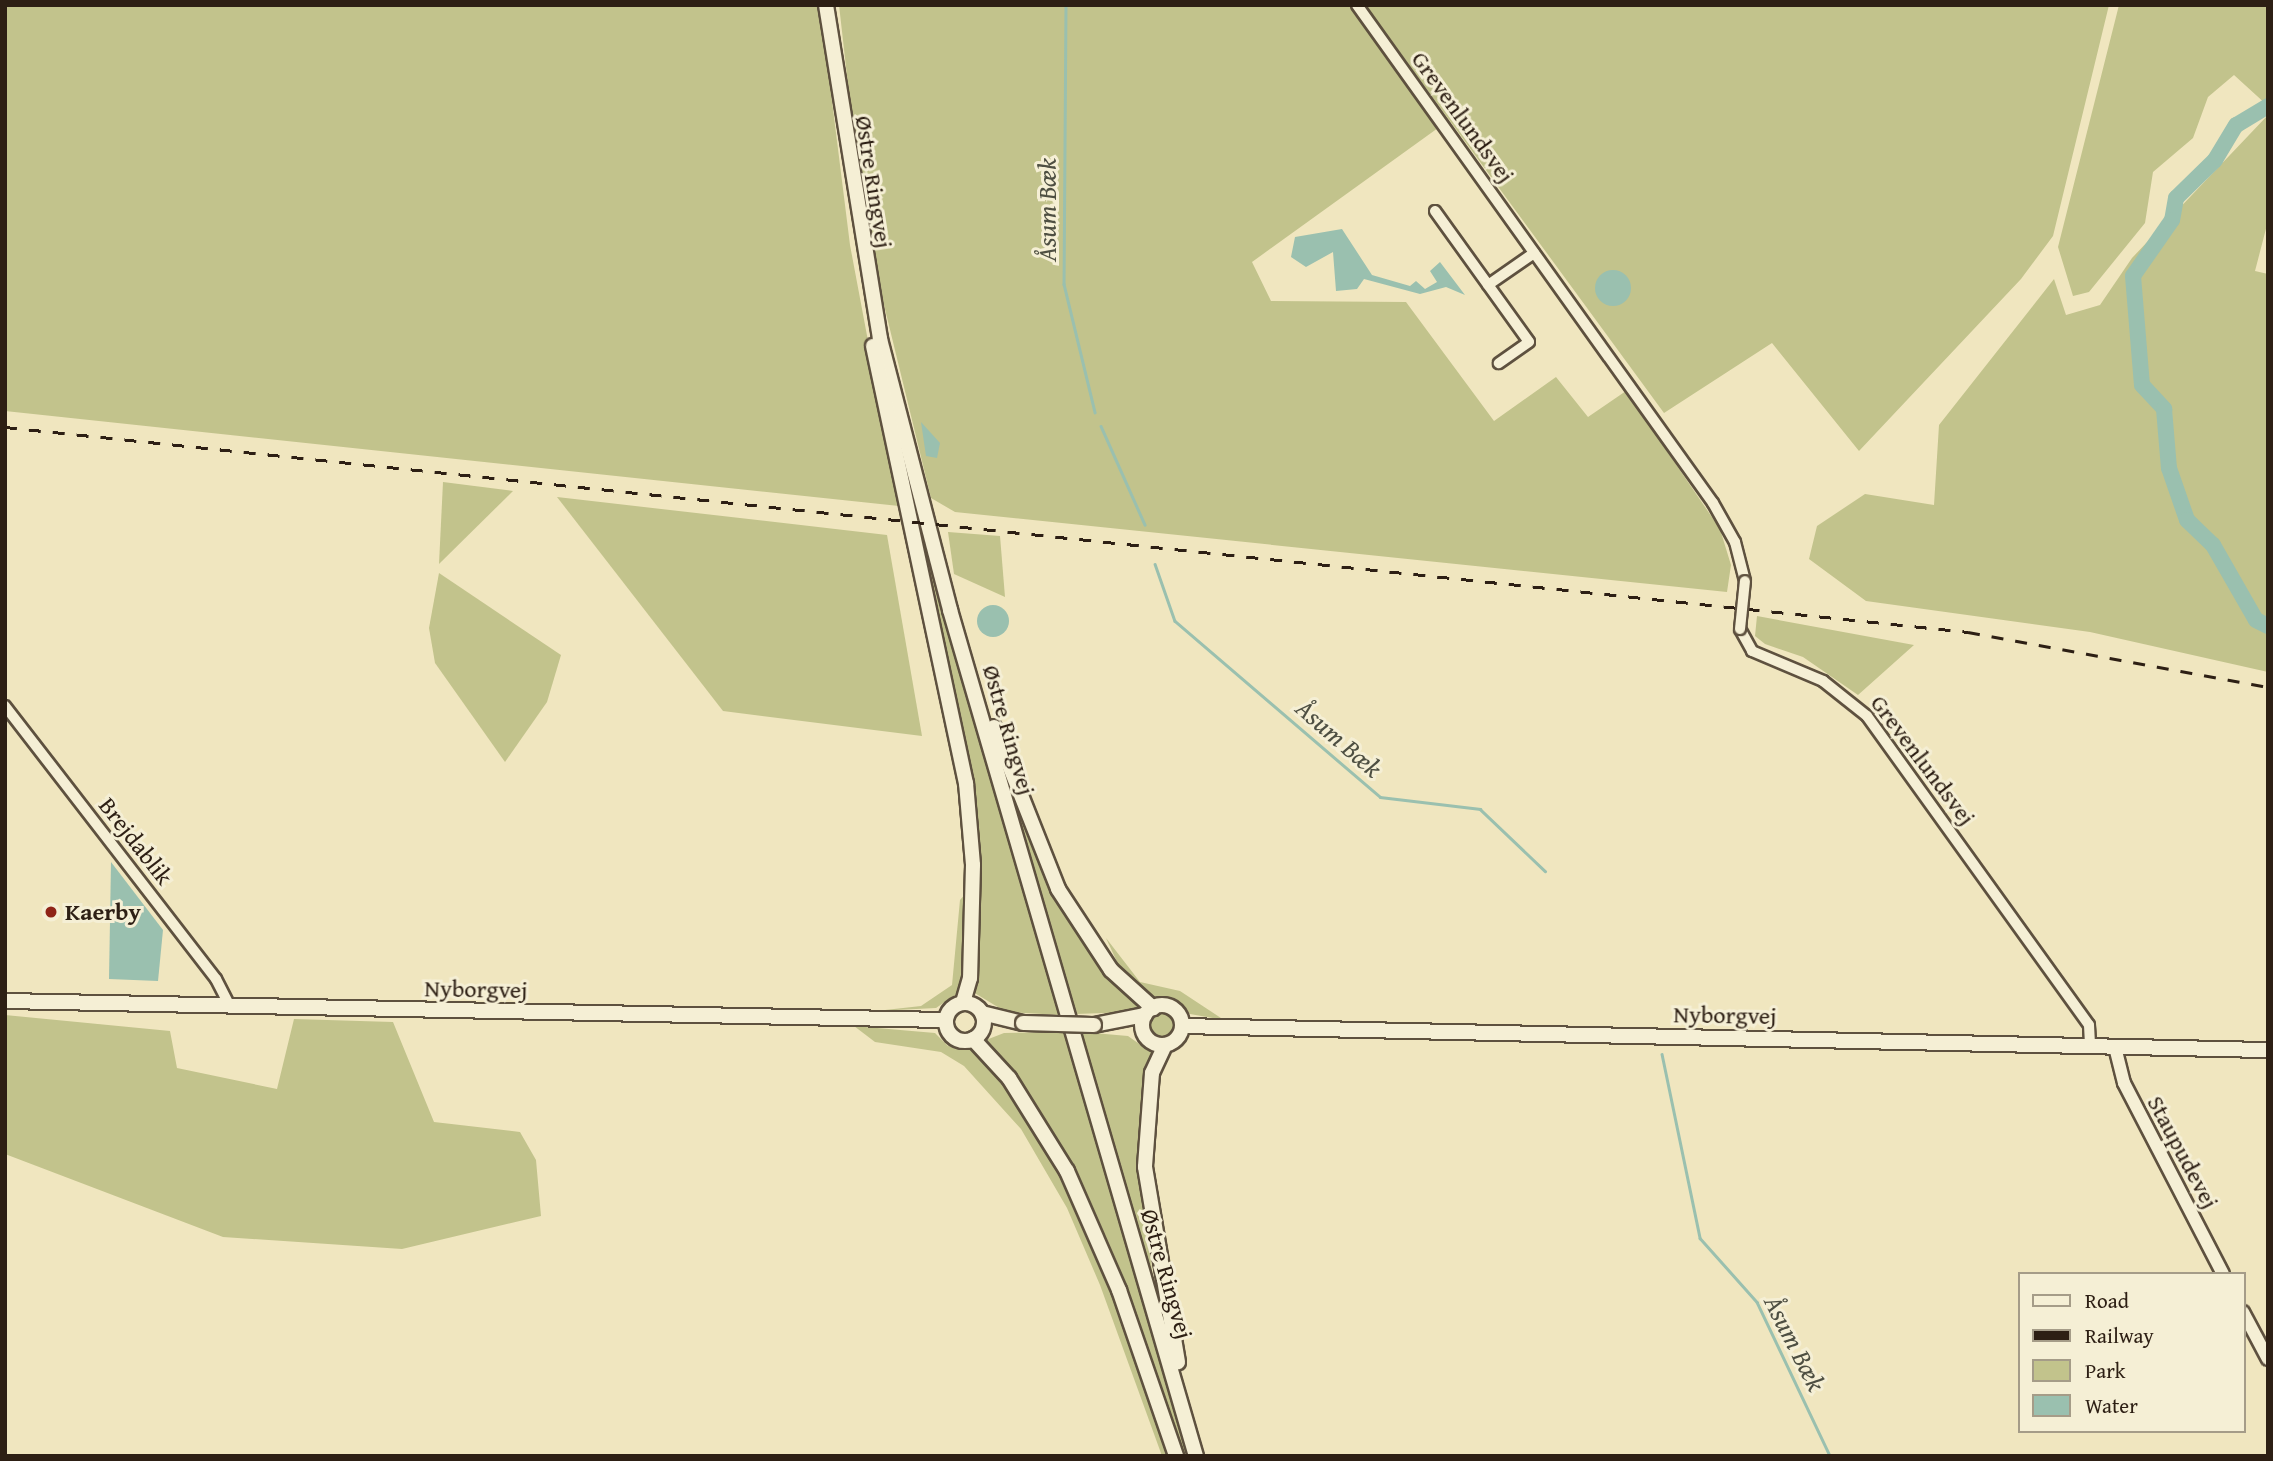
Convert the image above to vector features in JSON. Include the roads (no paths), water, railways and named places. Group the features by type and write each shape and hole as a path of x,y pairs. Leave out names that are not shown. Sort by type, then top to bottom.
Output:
{"main road":[{"name":"Østre Ringvej","path":"826,5 861,248 950,610 1195,1454"},
{"path":"861,248 886,421 966,783 973,865 970,978 963,1002 945,1020 957,1040 1023,1023"},
{"path":"950,610 1019,801 1058,889 1111,970 1149,1012"},
{"name":"Nyborgvej","path":"5,1001 945,1020"},
{"path":"963,1002 982,1013 1023,1023 1094,1025 1145,1035 1165,1045"},
{"path":"1094,1025 1169,1006 1182,1027 1165,1045 1152,1073 1146,1121 1147,1207 1195,1454"},
{"path":"1145,1035 1149,1012"},
{"path":"982,1013 978,1035 1009,1078 1067,1171 1119,1290 1176,1456"},
{"name":"Nyborgvej","path":"1182,1027 2268,1050"}],"street":[{"name":"Grevenlundsvej","path":"1357,5 1713,503 1735,542 1745,581 1740,629 1752,651 1823,681 1867,716 2089,1025 2090,1046"},
{"path":"1435,211 1529,342 1499,363"},
{"path":"1488,285 1534,253"},
{"name":"Brejdablik","path":"5,706 216,979 229,1004"},
{"name":"Staupudevej","path":"2115,1047 2123,1083 2222,1272"},
{"path":"2245,1316 2268,1359"}],"water":[{"path":"1342,229 1372,275 1410,286 1416,281 1425,289 1437,282 1430,271 1440,262 1465,295 1446,287 1420,294 1364,279 1357,289 1336,291 1333,252 1306,267 1291,257 1295,237"},
{"path":"1613,270 1626,275 1631,288 1626,301 1613,306 1600,301 1595,288 1600,275"},
{"path":"921,422 940,443 937,458 926,456"},
{"path":"993,605 1004,610 1009,621 1004,632 993,637 982,632 977,621 982,610"},
{"path":"111,862 163,930 158,981 109,979"}],"waterway":[{"name":"Åsum Bæk","path":"1066,5 1064,284 1095,412"},
{"path":"2268,106 2236,125 2215,160 2176,198 2172,220 2133,276 2142,385 2164,409 2169,468 2187,520 2213,545 2256,620 2268,626"},
{"name":"Åsum Bæk","path":"1101,426 1145,525"},
{"name":"Åsum Bæk","path":"1155,564 1175,621 1380,797 1480,809 1545,871"},
{"name":"Åsum Bæk","path":"1662,1054 1700,1238 1757,1302 1830,1456"}],"railway":[{"path":"5,427 1968,632 2268,687"}],"place":[{"name":"Kaerby","path":"51,912"}]}
